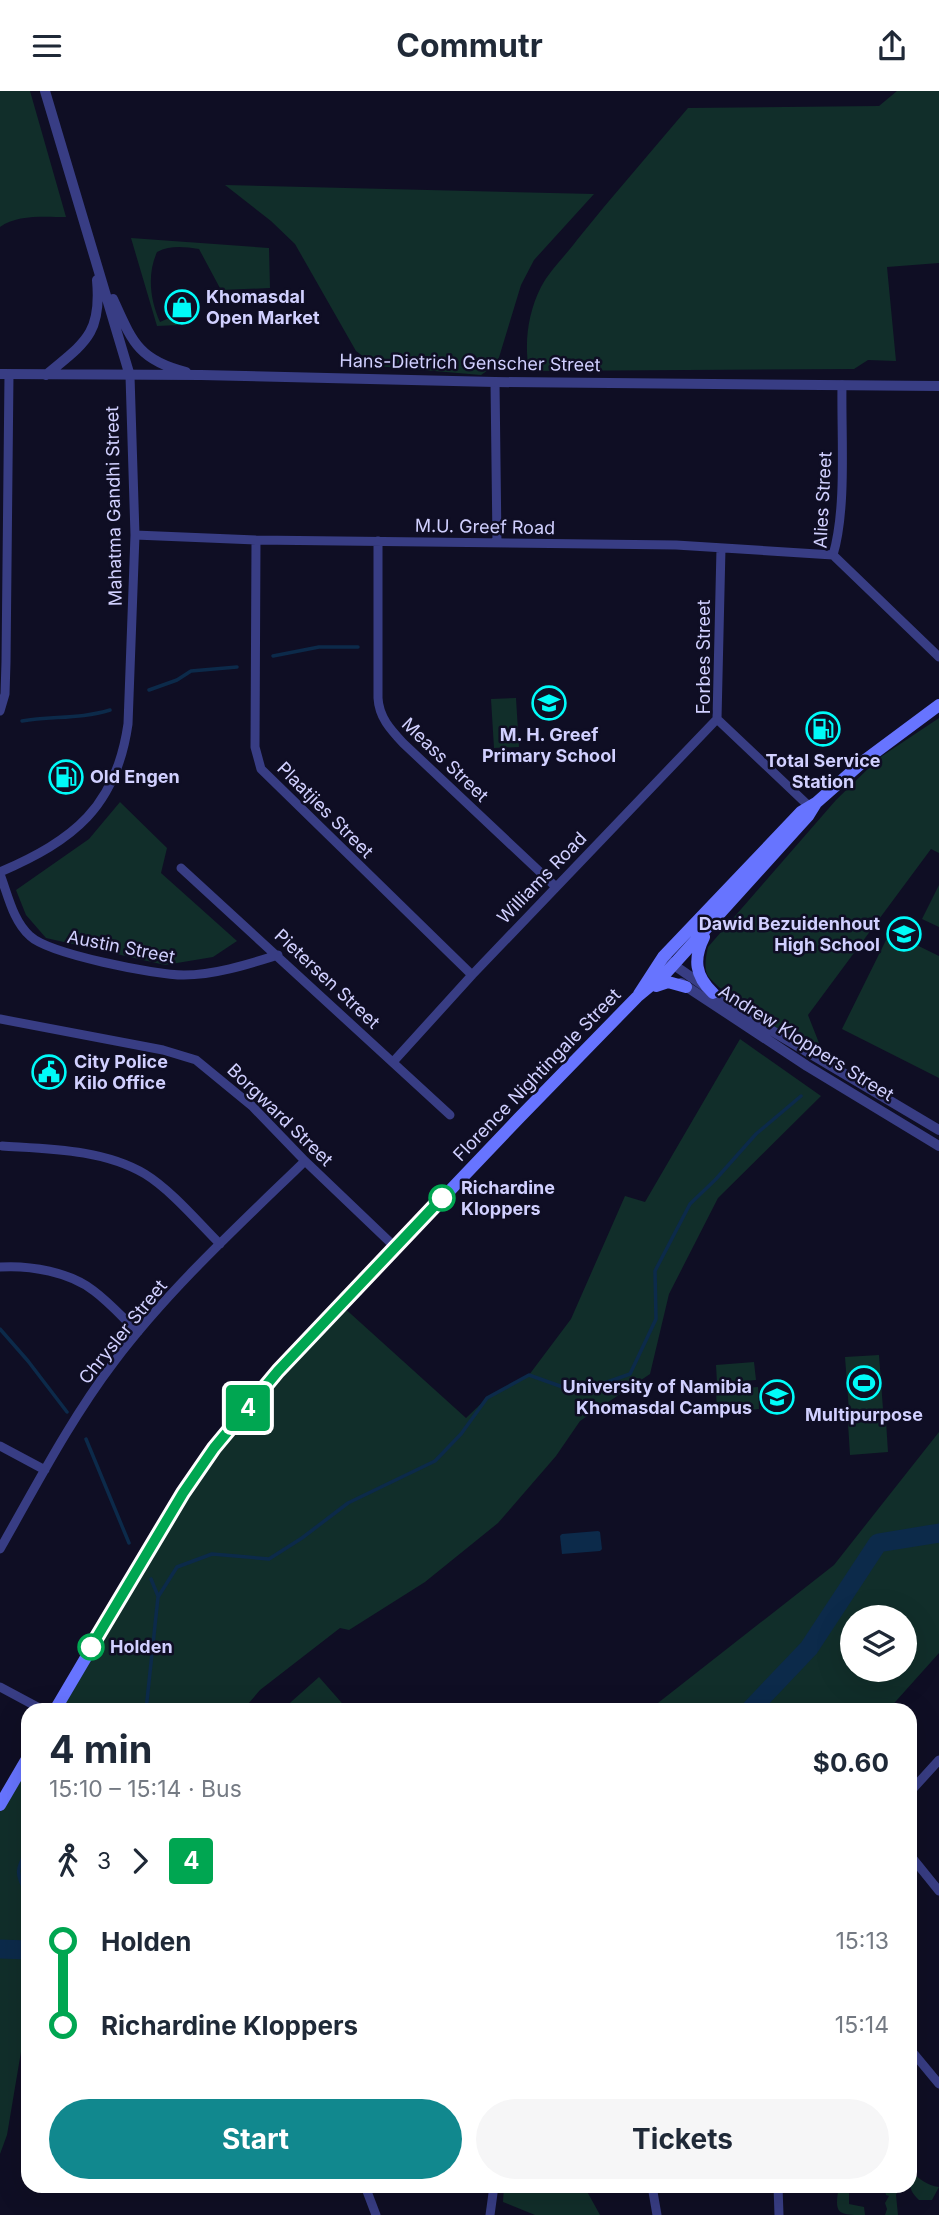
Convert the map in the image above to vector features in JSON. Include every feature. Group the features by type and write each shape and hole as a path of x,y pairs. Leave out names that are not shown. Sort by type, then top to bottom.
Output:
{"main road":[{"name":"Florence Nightingale Street","path":"59,1703 183,1493 214,1448 278,1371 637,997 723,891 865,760 939,705"},
{"name":"Florence Nightingale Street","path":"637,997 651,988 665,965 715,919 813,807"},
{"path":"713,993 701,974 696,959 715,919"},
{"path":"651,988 668,982 686,987"},
{"path":"0,1805 21,1769"}],"street":[{"name":"Mahatma Gandhi Street","path":"0,873 24,862 76,829 95,810 119,769 128,724 135,535 130,376 45,91"},
{"path":"46,375 79,349 94,326 98,313 95,257"},
{"path":"95,257 125,325 138,347 161,365 201,375"},
{"path":"0,711 5,694 4,374"},
{"name":"Hans-Dietrich Genscher Street","path":"4,374 939,386"},
{"path":"495,382 497,543"},
{"name":"Alies Street","path":"842,385 841,511 833,555 939,657"},
{"name":"M.U. Greef Road","path":"135,535 256,540 721,548 833,555"},
{"name":"Plaatjies Street","path":"256,540 255,747 261,769 472,975"},
{"name":"Meass Street","path":"378,541 377,698 382,717 403,743 556,887"},
{"name":"Forbes Street","path":"721,548 717,719 813,807"},
{"name":"Williams Road","path":"393,1062 472,975 717,719"},
{"name":"Pietersen Street","path":"181,868 450,1115"},
{"name":"Austin Street","path":"0,873 19,925 49,949 124,966 182,975 247,964 278,955"},
{"name":"Andrew Kloppers Street","path":"665,965 686,987 807,1066 939,1146"},
{"name":"Andrew Kloppers Street","path":"665,965 939,1130"},
{"name":"Borgward Street","path":"0,1019 172,1051 196,1060 225,1081 252,1106 395,1247"},
{"path":"2,1146 97,1156 131,1167 153,1180 220,1244"},
{"name":"Chrysler Street","path":"0,1549 44,1470 89,1399 138,1332 220,1244 305,1161"},
{"path":"0,1267 14,1266 56,1273 80,1282 94,1290 138,1332"},
{"path":"0,1446 44,1470"},
{"path":"0,1687 30,1703"},
{"path":"917,1784 939,1760"},
{"path":"917,1864 939,1891"},
{"path":"917,2057 939,2084"},
{"path":"368,2193 376,2215"},
{"path":"490,2215 494,2193"},
{"path":"653,2193 657,2215"},
{"path":"778,2193 779,2215"}],"green space":[{"path":"0,91 30,91 66,217 23,218 0,227"},
{"path":"897,91 939,91 939,263 887,267 896,361 868,360 854,369 529,371 528,328 533,307 545,281 688,108 879,106"},
{"path":"225,185 594,194 534,260 521,285 497,364 481,375 376,366 356,351 295,244 271,221"},
{"path":"131,238 269,248 270,288 221,290 199,249 167,248 157,252 151,287 160,322 176,315 179,325 157,326"},
{"path":"516,698 519,747 494,748 491,699"},
{"path":"939,718 939,853 931,849 808,1015 819,1043 803,1044 751,1012 712,981 706,968 708,947 836,800 879,758"},
{"path":"120,802 167,848 161,873 237,941 213,957 165,965 46,938 26,915 16,890 89,839"},
{"path":"939,885 939,927 922,919"},
{"path":"890,932 939,956 939,1078 842,1029"},
{"path":"740,1039 821,1096 718,1198 669,1294 650,1374 580,1421 556,1456 498,1523 425,1582 349,1630 340,1628 260,1690 249,1703 59,1703 183,1493 341,1305 466,1418 487,1398 529,1375 571,1319 625,1196 645,1202"},
{"name":"Multipurpose","path":"879,1355 883,1409 849,1411 845,1357"},
{"path":"754,1362 756,1380 717,1383 716,1365"},
{"path":"758,1387 759,1409 717,1413 716,1390"},
{"path":"886,1421 888,1452 850,1455 848,1423"},
{"path":"939,1432 939,1653 917,1678 917,1605 840,1605 840,1682 913,1682 894,1703 658,1703 834,1565"},
{"path":"319,1677 342,1703 290,1703"},
{"path":"21,1769 21,2052 7,2135 0,2154 0,1805"},
{"path":"917,2176 939,2187 932,2200 919,2200 913,2193 917,2193"},
{"path":"504,2193 588,2193 600,2215 535,2215 503,2202"},
{"path":"838,2193 849,2193 849,2204 864,2207 865,2215 843,2213 837,2202"},
{"path":"897,2193 898,2215 885,2215 885,2203 889,2196 886,2195"}],"water":[{"path":"598,1531 602,1549 600,1551 562,1554 562,1534"}],"waterway":[{"path":"273,656 319,647 358,647"},
{"path":"149,690 177,680 191,671 237,667"},
{"path":"22,721 88,715 110,710"},
{"path":"147,1703 158,1597 177,1567 212,1554 269,1559 348,1503 435,1461 461,1434 487,1398 529,1375 571,1390 596,1386 630,1374 656,1319 655,1271 690,1204 756,1134 801,1096"},
{"path":"0,1329 67,1412"},
{"path":"86,1439 129,1543"},
{"path":"757,1703 809,1648 878,1543 939,1533"},
{"path":"151,1579 158,1596"},
{"path":"21,1862 21,1882"},
{"path":"0,1949 21,1950"}],"bus line":[{"name":"4","path":"91,1647 183,1493 214,1448 278,1371 442,1198"}],"place":[{"name":"Khomasdal Open Market","path":"182,307"},
{"name":"M. H. Greef Primary School","path":"549,703"},
{"name":"Total Service Station","path":"823,729"},
{"name":"Old Engen","path":"66,777"},
{"name":"Dawid Bezuidenhout High School","path":"904,934"},
{"name":"City Police Kilo Office","path":"49,1072"},
{"name":"Richardine Kloppers","path":"442,1198"},
{"name":"Multipurpose","path":"864,1383"},
{"name":"University of Namibia Khomasdal Campus","path":"777,1397"},
{"name":"Holden","path":"91,1647"}]}
